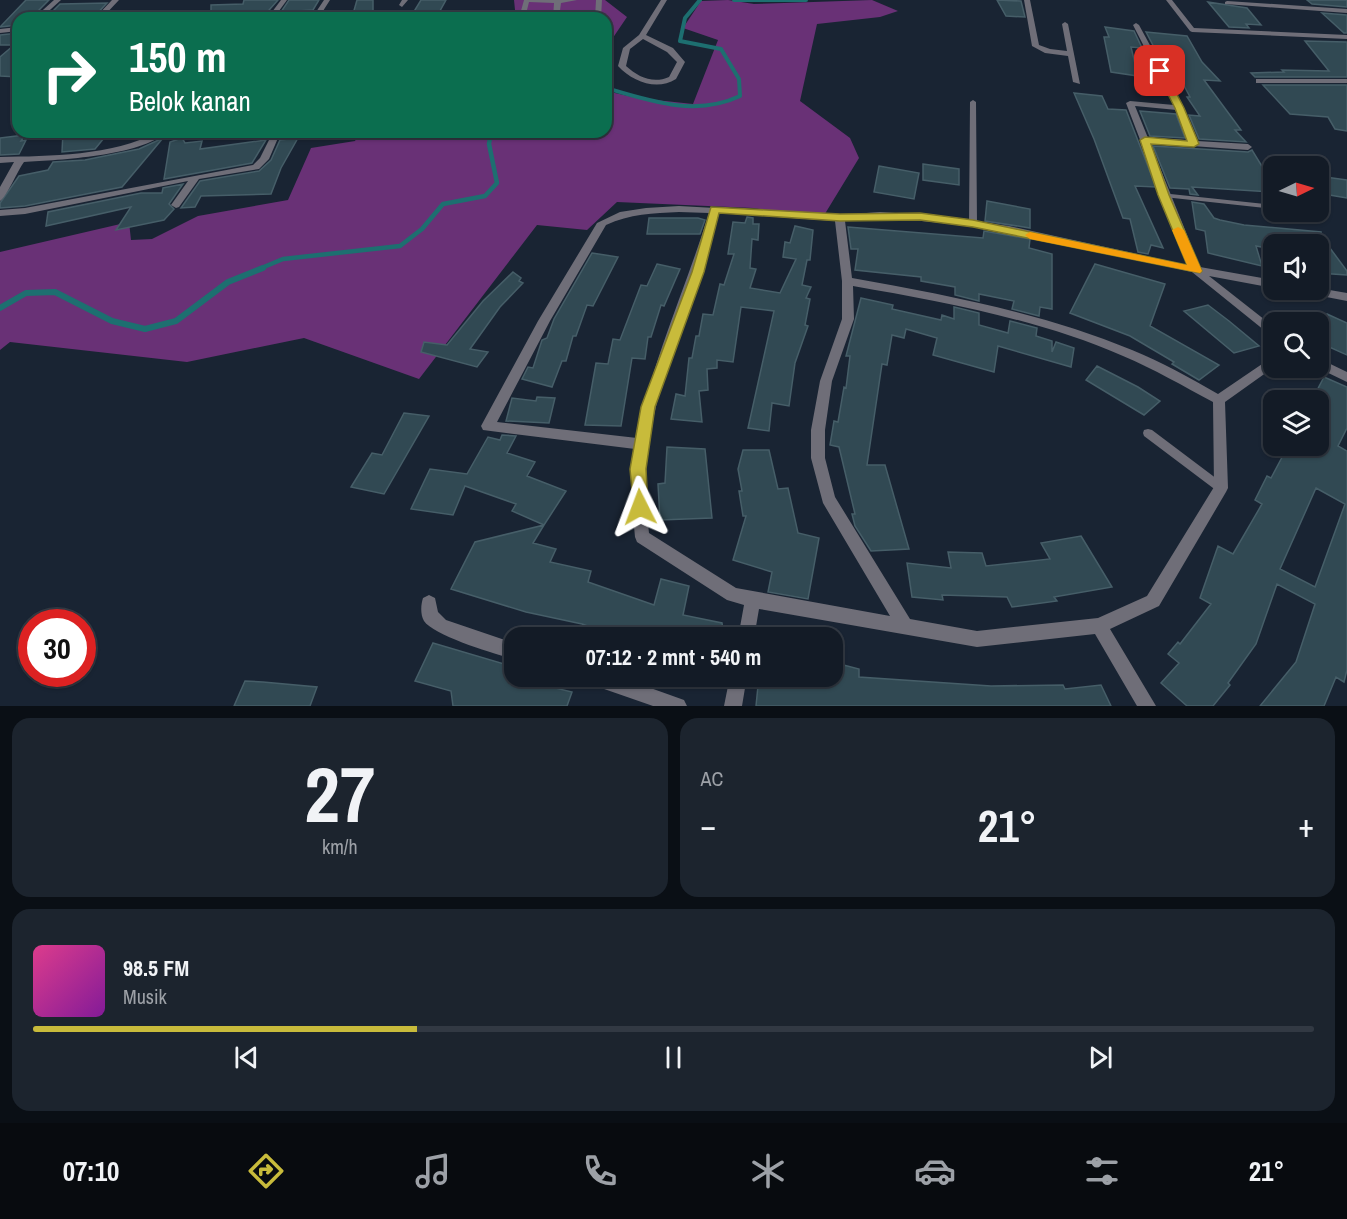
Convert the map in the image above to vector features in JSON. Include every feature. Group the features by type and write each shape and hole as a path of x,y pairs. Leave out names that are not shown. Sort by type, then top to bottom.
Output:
{"street":[{"path":"44,12 58,0"},
{"path":"104,12 116,0"},
{"path":"274,12 285,0"},
{"path":"526,1 574,0"},
{"path":"642,36 677,56 681,62 675,77 670,80 644,81 635,78 622,66 627,48 642,36 664,0"},
{"path":"1027,0 1036,46 1048,51 1071,54"},
{"path":"1169,0 1192,30 1347,38"},
{"path":"1227,3 1347,12"},
{"path":"1065,24 1077,82"},
{"path":"1136,25 1180,108 1194,144"},
{"path":"1259,81 1347,81"},
{"path":"1180,108 1130,103 1164,195 1196,271 1263,325"},
{"path":"0,160 117,148 150,138"},
{"path":"0,213 25,211 256,167 264,159 274,138"},
{"path":"1145,140 1248,147"},
{"path":"0,198 8,179 21,159"},
{"path":"176,205 196,177"},
{"path":"642,444 488,426 544,321 602,223 611,216 630,212 715,210 840,218 920,217 973,224 1196,271 1263,282"},
{"path":"715,210 698,272 648,407 638,469 642,537 733,595 977,639 1100,626 1154,601 1221,488 1219,400"},
{"path":"840,218 847,280 848,319 826,381 818,430 818,458 828,499 904,625"},
{"path":"847,280 933,297 1114,347 1219,400"},
{"path":"1329,294 1347,297"},
{"path":"1219,400 1263,368"},
{"path":"1329,368 1347,377"},
{"path":"748,627 753,600"},
{"path":"429,603 430,616 441,626 504,648"},
{"path":"1100,626 1146,706"},
{"path":"622,687 678,706"},
{"path":"733,706 737,687"}],"lane":[{"path":"1198,0 1204,0"},
{"path":"973,102 973,224"},
{"path":"1164,195 1263,206"},
{"path":"1148,433 1221,488"}],"shaded area":[{"path":"514,0 605,0 627,17 612,39 612,12 502,12 515,10"},
{"path":"728,0 754,4 872,0 898,11 880,17 817,24 800,101 850,138 859,158 823,217 753,208 617,202 587,230 537,225 419,379 304,338 187,362 10,342 0,350 0,252 129,222 131,240 152,239 198,216 288,200 311,148 355,141 357,138 612,138 612,92 637,98 693,104 718,40 683,28 701,1"}],"building":[{"path":"26,0 49,0 37,12 14,12"},
{"path":"244,0 278,0 267,12 211,12 211,5 243,4"},
{"path":"289,0 319,0 313,10 281,12"},
{"path":"357,0 373,0 373,12 354,12"},
{"path":"421,0 446,0 439,12 414,12"},
{"path":"997,0 1021,1 1025,17 1006,16"},
{"path":"1307,0 1347,0 1347,7 1312,4"},
{"path":"1208,2 1247,8 1261,25 1246,24 1249,28 1229,27"},
{"path":"107,3 99,12 52,12 60,4"},
{"path":"1322,13 1347,15 1347,33 1344,33"},
{"path":"12,15 12,26 0,27"},
{"path":"1105,27 1134,31 1142,48 1131,47 1138,76 1111,72 1104,37 1109,37"},
{"path":"1146,32 1187,36 1202,62 1220,81 1204,80 1241,130 1235,130 1246,142 1199,139 1189,115 1200,116 1187,97 1190,97 1165,50 1155,49"},
{"path":"12,34 12,45 0,45 0,35"},
{"path":"1305,41 1347,42 1347,77 1255,77 1251,73 1284,72 1282,70 1329,71"},
{"path":"12,47 12,77 0,76 0,57"},
{"path":"1263,85 1347,85 1347,131 1335,129 1328,117 1290,114"},
{"path":"1074,93 1102,96 1108,109 1126,110 1156,187 1135,186 1163,248 1151,245 1148,254 1138,252 1130,219 1123,218 1094,139"},
{"path":"1140,111 1176,114 1185,138 1150,136"},
{"path":"12,137 23,138 21,141 26,140 19,154 0,155 0,138"},
{"path":"63,138 104,138 95,149 62,152"},
{"path":"163,138 122,187 25,206 0,208 0,203 19,176 48,170 53,162 85,160 139,149"},
{"path":"182,138 185,143 202,141 200,149 266,140 252,163 164,179 170,142"},
{"path":"298,138 281,168 271,194 201,196 195,207 181,208 200,181 259,171 271,160 280,140"},
{"path":"1153,146 1248,152 1252,150 1263,168 1263,191 1192,187 1198,195 1190,194 1189,189 1170,188"},
{"path":"923,164 959,169 959,185 923,180"},
{"path":"879,166 919,173 914,199 874,192"},
{"path":"1329,178 1347,180 1347,198 1329,195"},
{"path":"183,184 169,204 174,209 164,220 116,230 131,207 46,226 48,212 141,193 162,193 163,188"},
{"path":"987,201 1030,209 1030,228 985,221"},
{"path":"1192,202 1204,204 1214,218 1220,220 1244,225 1321,232 1321,234 1263,234 1263,247 1256,246 1262,266 1208,253 1205,231 1196,229"},
{"path":"747,217 753,218 753,224 759,224 758,240 752,239 750,268 756,269 750,288 780,293 796,259 783,257 785,242 790,243 795,226 813,230 810,260 807,260 802,285 811,287 806,298 810,299 805,325 808,326 795,363 789,406 772,403 769,431 748,428 774,311 741,307 733,362 717,360 717,368 707,369 708,390 699,391 702,422 671,419 676,394 685,396 689,358 692,358 696,336 699,336 703,314 713,315 720,284 724,285 734,254 728,254 733,222 745,223"},
{"path":"649,218 705,220 700,234 647,234"},
{"path":"848,227 983,238 984,231 1030,239 1029,248 1052,254 1052,309 1040,307 1039,316 1012,309 1014,301 979,294 979,301 955,295 955,287 921,281 921,277 855,270 858,249 851,249"},
{"path":"1329,247 1347,271 1347,275 1329,274"},
{"path":"592,253 618,257 593,306 587,305 576,336 573,336 566,361 562,361 552,387 522,379 528,367 533,368 542,340 547,338 554,319"},
{"path":"657,264 680,269 664,306 661,305 651,337 648,337 645,359 632,358 621,426 585,425 596,363 608,364 613,339 620,340 641,285 647,286"},
{"path":"1095,264 1165,284 1150,326 1219,365 1199,380 1130,336 1070,313"},
{"path":"513,272 521,278 519,281 523,283 500,307 470,349 488,352 477,367 421,352 424,342 447,345 483,301"},
{"path":"861,298 893,305 892,309 941,320 942,315 954,319 954,307 979,313 979,325 1008,333 1010,321 1037,328 1036,336 1052,341 1052,352 1056,342 1074,348 1071,367 998,346 994,372 933,355 937,338 906,329 904,338 892,335 887,365 882,364 867,465 885,465 909,549 871,551 855,526 852,514 855,514 839,447 830,445 834,421 838,422 844,387 846,388 850,356 846,356"},
{"path":"1208,305 1259,346 1234,353 1184,311"},
{"path":"1329,315 1347,323 1347,355 1329,347"},
{"path":"1097,366 1160,401 1144,415 1086,380"},
{"path":"1323,378 1347,387 1347,428 1338,446 1347,451 1347,670 1344,682 1336,677 1324,706 1260,706 1296,662 1315,604 1277,584 1256,644 1228,683 1230,685 1213,706 1187,706 1161,683 1179,663 1168,654 1178,642 1180,644 1211,604 1200,598 1218,546 1233,554 1262,504 1255,500 1267,476 1271,478 1283,456 1329,456 1329,390 1317,390","holes":["1316,488 1345,504 1315,587 1280,569"]},
{"path":"537,397 555,398 549,423 506,421 512,398 536,401"},
{"path":"404,413 429,416 384,494 351,487 372,453 382,455"},
{"path":"502,435 516,436 507,453 535,462 527,476 566,491 544,525 512,511 516,504 465,486 453,515 411,509 430,469 467,474 488,437 500,440"},
{"path":"667,447 705,449 712,518 660,520 658,484 665,483"},
{"path":"743,450 769,450 778,489 788,488 798,533 819,538 808,599 768,592 772,572 733,560 746,516 743,516 738,469"},
{"path":"544,525 533,543 556,549 550,562 591,571 588,582 654,605 661,579 689,586 683,615 722,623 723,627 590,627 526,612 451,589 475,542"},
{"path":"1081,536 1112,587 1054,597 1057,601 1012,607 1007,597 942,595 943,600 912,597 907,563 951,568 948,552 982,553 986,566 1050,559 1041,543"},
{"path":"433,643 504,664 504,687 551,687 572,692 567,706 453,706 451,691 415,681"},
{"path":"843,665 859,669 859,677 991,686 1063,685 1065,689 1101,685 1111,706 756,706 758,687 843,687"},
{"path":"245,681 317,687 310,706 234,706"}],"waterway":[{"path":"612,90 656,102 690,106 723,102 740,96 739,79 721,49 680,41 685,18 700,0"},
{"path":"734,0 806,0"},
{"path":"259,269 283,259 400,246 422,229 443,204 485,196 497,183 489,144 490,138"},
{"path":"0,308 26,293 55,292 112,321 145,329 176,321 228,282 263,268"}],"slow traffic":[{"path":"1030,235 1196,271 1178,230"}],"route":[{"path":"640,507 638,469 648,407 669,345 698,272 715,210 840,218 879,215 920,217 973,224 1196,271 1164,195 1145,140 1194,144 1180,108 1160,71"}]}
